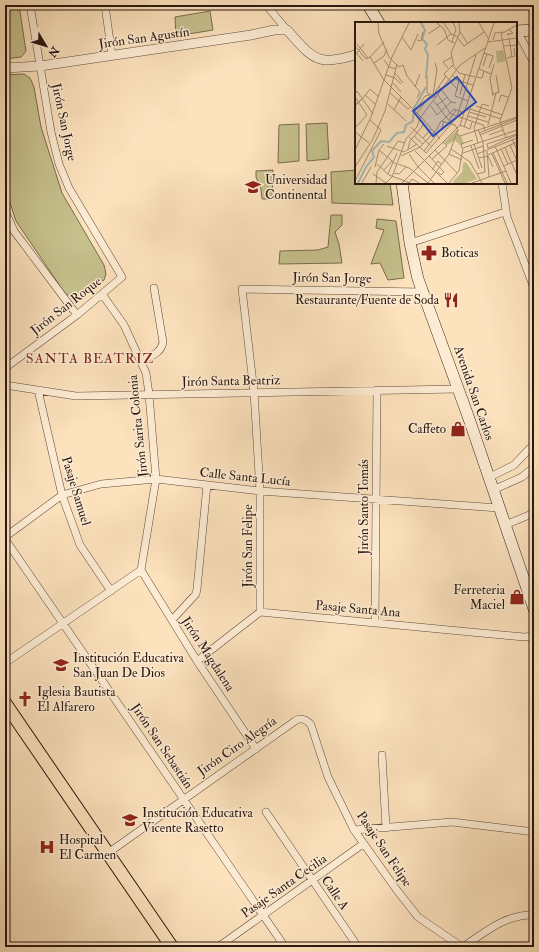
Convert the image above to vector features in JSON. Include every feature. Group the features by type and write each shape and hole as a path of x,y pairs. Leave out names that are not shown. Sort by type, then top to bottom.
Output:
{"main road":[{"path":"368,5 378,22"},
{"name":"Avenida San Carlos","path":"402,184 414,266 534,609"},
{"path":"5,703 172,947"}],"street":[{"name":"Jirón San Jorge","path":"30,5 51,132 59,164 69,188 122,276"},
{"path":"105,5 112,56"},
{"path":"266,5 310,54 317,58 326,60 355,55"},
{"name":"Jirón San Agustín","path":"5,68 40,66 251,35 274,30 287,30"},
{"path":"523,31 534,63"},
{"path":"502,184 505,212 534,288"},
{"path":"5,210 14,231 77,315"},
{"path":"410,243 505,212"},
{"name":"Jirón San Roque","path":"5,368 77,315 122,276"},
{"path":"141,360 159,352 162,348 163,342 154,288"},
{"name":"Jirón San Jorge","path":"242,289 423,292"},
{"name":"Jirón San Felipe","path":"242,289 254,392 260,492 260,612"},
{"name":"Jirón Sarita Colonia","path":"102,294 124,325 141,360 146,373 149,394 156,479 141,570"},
{"name":"Jirón Santa Beatriz","path":"5,385 76,396 458,389"},
{"name":"Pasaje Samuel","path":"38,390 62,495 80,544 111,591"},
{"name":"Jirón Santo Tomás","path":"375,623 377,390"},
{"path":"488,478 514,465 534,444"},
{"path":"492,490 522,477 534,467"},
{"name":"Calle Santa Lucía","path":"5,538 62,495 101,484 156,479 260,492 499,508"},
{"path":"172,620 196,594 207,485"},
{"path":"505,525 534,513"},
{"name":"Jirón San Sebastián","path":"5,538 285,947"},
{"path":"5,663 141,570"},
{"name":"Jirón Magdalena","path":"141,570 197,661 256,749"},
{"path":"197,661 260,612"},
{"name":"Pasaje Santa Ana","path":"260,612 524,637 534,636"},
{"name":"Jirón Ciro Alegría","path":"108,853 297,720 301,719 307,721"},
{"name":"Pasaje San Felipe","path":"307,721 314,732 328,777 354,830 363,844 418,917 462,947"},
{"path":"382,755 386,828"},
{"name":"Calle A","path":"266,812 358,947"},
{"path":"354,830 452,822 534,832"},
{"name":"Pasaje Santa Cecilia","path":"218,947 363,844"},
{"path":"462,947 493,925 510,919 534,915"}],"shaded area":[{"path":"5,5 19,5 26,51 21,57 5,59"},
{"path":"210,11 213,30 176,36 175,17"},
{"path":"24,74 30,78 34,87 41,127 62,193 104,265 106,274 104,280 81,298 72,299 64,292 16,221 5,188 5,75"},
{"path":"327,123 329,159 307,161 306,124"},
{"path":"299,124 299,161 278,163 279,125"},
{"path":"273,170 272,199 262,199 261,189 256,177 256,171"},
{"path":"355,170 355,184 390,184 393,205 332,203 331,172"},
{"path":"331,215 342,215 342,225 335,232 339,244 342,263 279,264 280,251 318,250 328,247"},
{"path":"377,219 396,221 404,278 388,280 380,263 371,264 384,230 376,228"}],"place":[{"name":"Universidad Continental","path":"253,187"},
{"name":"Boticas","path":"429,253"},
{"name":"Restaurante/Fuente de Soda","path":"451,300"},
{"name":"Caffeto","path":"458,429"},
{"name":"Ferreteria Maciel","path":"517,597"},
{"name":"Institución Educativa San Juan De Dios","path":"61,665"},
{"name":"Iglesia Bautista El Alfarero","path":"25,699"},
{"name":"Institución Educativa Vicente Rasetto","path":"130,820"},
{"name":"Hospital El Carmen","path":"47,847"}],"district":[{"name":"SANTA BEATRIZ","path":"90,358"}]}
